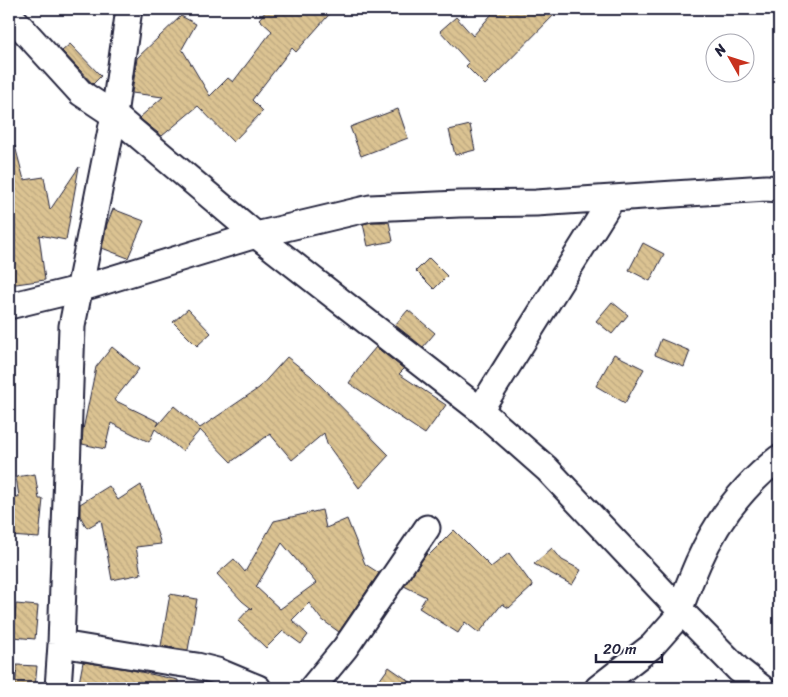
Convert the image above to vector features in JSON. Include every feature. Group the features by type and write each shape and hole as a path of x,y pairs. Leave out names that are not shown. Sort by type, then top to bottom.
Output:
{"street":[{"path":"58,688 72,326 114,115 129,9"},
{"path":"9,14 81,93 114,115 256,235 480,410 547,469 682,612 739,670 762,688"},
{"path":"9,306 79,289 256,235 370,208 536,203 766,188 779,189"},
{"path":"480,410 612,199"},
{"path":"682,612 681,606 698,562 714,532 730,507 763,470 779,458"},
{"path":"312,688 345,648 427,528"},
{"path":"598,688 652,646 682,612"},
{"path":"61,644 197,666 217,671 258,688"}],"building":[{"path":"268,9 334,9 296,52 292,48 252,100 263,111 233,142 198,106 162,136 139,118 163,97 132,93 137,58 181,16 196,24 182,49 210,96 228,78 233,82 272,31 259,19"},
{"path":"496,9 560,9 485,85 466,66 469,63 440,31 456,17 473,36"},
{"path":"70,44 101,76 93,84 62,51"},
{"path":"398,109 408,138 361,156 350,127"},
{"path":"470,125 475,150 455,155 449,130"},
{"path":"15,146 24,180 44,177 50,210 79,167 66,240 39,235 45,280 9,285 9,147"},
{"path":"113,209 144,221 128,258 102,248 107,224"},
{"path":"389,222 393,241 368,246 363,224"},
{"path":"643,243 664,254 650,281 629,270"},
{"path":"429,258 447,276 434,289 416,271"},
{"path":"612,302 628,315 612,334 596,321"},
{"path":"188,309 211,333 197,346 173,322"},
{"path":"408,310 435,333 423,347 395,325"},
{"path":"661,339 690,351 684,367 655,355"},
{"path":"112,347 139,369 114,400 159,422 157,426 174,406 200,428 259,388 287,357 311,376 389,455 359,488 327,444 324,433 292,460 270,434 231,462 200,430 182,451 155,429 149,442 111,423 105,449 82,444 83,430 96,367"},
{"path":"376,347 404,369 399,374 446,405 425,434 349,383"},
{"path":"614,354 644,369 625,403 596,386"},
{"path":"35,474 39,499 43,499 39,538 9,536 9,496 19,497 16,477"},
{"path":"141,485 161,544 136,547 141,574 112,580 101,520 87,528 80,516 80,504 109,486 118,500"},
{"path":"322,510 326,528 347,519 365,564 379,573 339,632 321,619 309,603 292,620 308,635 301,644 283,631 266,648 238,621 250,608 252,609 217,574 234,559 245,572 274,521","holes":["282,543 316,583 280,609 256,587"]},
{"path":"454,530 491,567 509,553 533,586 509,608 502,604 479,633 465,622 458,633 419,608 426,597 404,586 427,553 429,555"},
{"path":"552,548 562,560 581,570 572,585 534,564"},
{"path":"170,594 197,599 188,650 161,646"},
{"path":"16,604 38,606 35,639 13,637"},
{"path":"83,662 178,680 178,688 105,688 79,683"},
{"path":"17,665 37,666 35,688 15,688"},
{"path":"389,667 419,688 374,688"}]}
